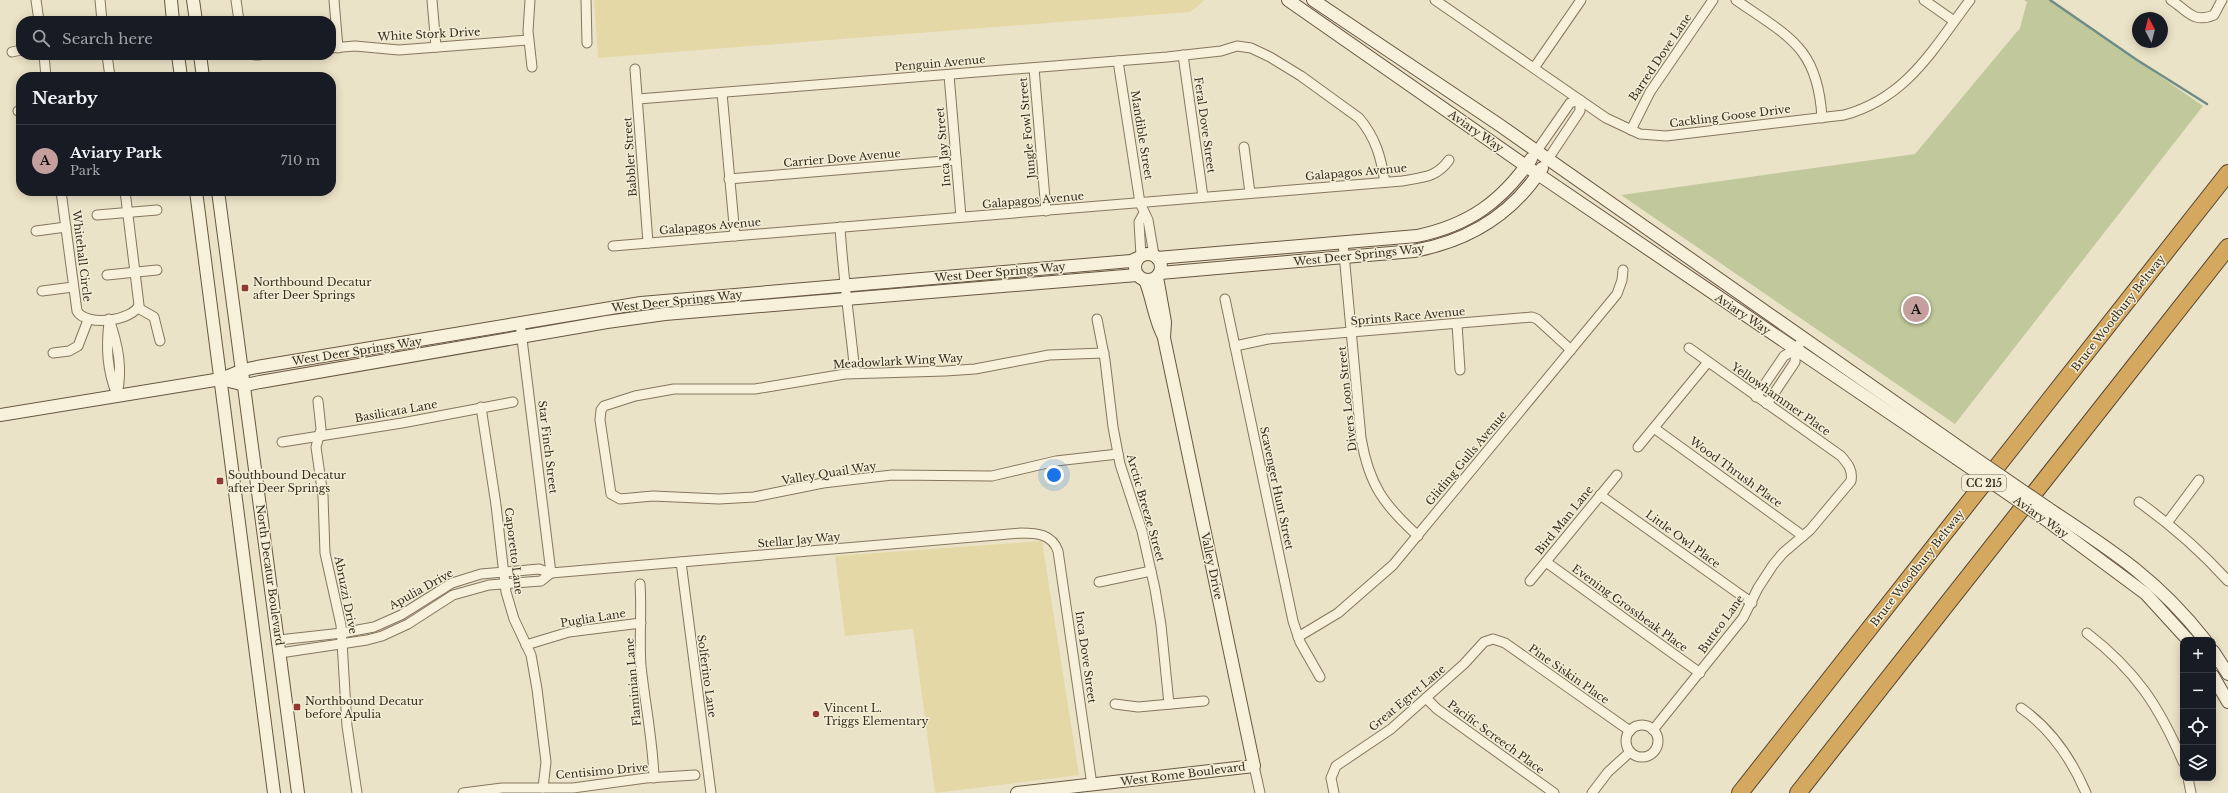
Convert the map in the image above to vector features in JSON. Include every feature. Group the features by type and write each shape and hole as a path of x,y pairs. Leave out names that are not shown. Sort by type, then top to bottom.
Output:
{"highway":[{"name":"Bruce Woodbury Beltway","path":"1740,793 2228,173"},
{"path":"1798,793 2228,247"}],"main road":[{"path":"171,0 173,16"},
{"path":"193,0 195,16"},
{"name":"Aviary Way","path":"1288,0 1526,166 1796,349 1960,454 2049,515 2144,575 2177,606 2203,637"},
{"name":"Aviary Way","path":"1313,0 1548,159 1804,338 1960,454"},
{"path":"179,60 180,72"},
{"path":"201,60 202,72"},
{"name":"West Deer Springs Way","path":"1155,256 1417,236 1439,232 1460,223 1497,200 1536,152"},
{"name":"West Deer Springs Way","path":"1159,275 1414,251 1452,242 1481,228 1500,216 1527,189 1548,159"},
{"name":"North Decatur Boulevard","path":"197,196 274,793"},
{"name":"North Decatur Boulevard","path":"219,196 279,640 298,793"},
{"path":"1155,256 1161,265 1159,275 1154,280 1141,278 1134,267 1140,257 1155,256"},
{"name":"West Deer Springs Way","path":"221,379 245,385 522,336 635,318 846,292 1131,261 1140,257"},
{"name":"Valley Drive","path":"1159,275 1165,322 1164,338 1254,766"},
{"name":"West Deer Springs Way","path":"0,415 221,379 243,370 641,303 1141,278"},
{"name":"Valley Drive","path":"1141,278 1149,290 1156,324 1164,338"},
{"name":"Aviary Way","path":"2049,515 2146,594 2185,637"},
{"path":"2216,656 2228,674"},
{"path":"2216,679 2225,689 2228,702"},
{"name":"West Rome Boulevard","path":"1017,793 1254,766"}],"street":[{"path":"36,0 38,16"},
{"path":"100,0 102,16"},
{"path":"236,0 238,16"},
{"path":"334,0 334,16"},
{"path":"432,0 436,47"},
{"path":"530,0 528,40 532,67"},
{"path":"586,0 587,43"},
{"name":"Cackling Goose Drive","path":"1435,0 1448,4 1534,68 1606,118 1640,134 1677,136 1822,118 1856,112 1885,99 1909,79 1970,0"},
{"path":"1534,68 1581,0"},
{"name":"Barred Dove Lane","path":"1631,130 1650,92 1713,0"},
{"path":"1736,0 1798,46 1813,69 1820,97 1822,118"},
{"path":"1924,0 1954,21"},
{"path":"2171,0 2189,14 2201,19 2214,15 2222,0"},
{"name":"White Stork Drive","path":"336,48 355,46 387,50 528,40"},
{"name":"Penguin Avenue","path":"638,99 1118,61 1221,51 1243,46 1270,57 1284,65 1359,118 1368,128 1379,150 1385,182"},
{"path":"12,52 16,51"},
{"name":"Feral Dove Street","path":"1183,55 1203,197"},
{"path":"44,60 46,72"},
{"path":"108,60 109,72"},
{"name":"Mandible Street","path":"1118,61 1140,203 1148,220 1155,256"},
{"name":"Jungle Fowl Street","path":"1034,68 1046,211"},
{"name":"Babbler Street","path":"635,69 648,243"},
{"name":"Inca Jay Street","path":"949,75 961,218"},
{"path":"722,93 734,236"},
{"path":"1536,152 1570,103 1580,100 1580,111 1548,159"},
{"path":"1244,147 1250,193"},
{"name":"Carrier Dove Avenue","path":"730,179 956,160"},
{"name":"Galapagos Avenue","path":"613,246 1385,182 1435,174 1442,170 1449,160"},
{"name":"Whitehall Circle","path":"62,196 77,311 84,319 88,320"},
{"path":"126,196 138,308"},
{"path":"98,214 157,210"},
{"path":"1140,257 1139,222 1144,212"},
{"path":"36,231 66,227"},
{"path":"840,227 855,373"},
{"name":"Divers Loon Street","path":"1343,242 1361,438 1366,464 1386,504 1418,536"},
{"path":"107,275 157,270"},
{"name":"Gliding Gulls Avenue","path":"1298,637 1338,613 1361,595 1393,565 1617,294 1622,280 1623,270"},
{"path":"42,291 74,287"},
{"name":"Scavenger Hunt Street","path":"1226,299 1293,621 1298,637 1320,677"},
{"path":"53,353 69,350 78,346 88,320 129,316 138,308"},
{"path":"138,308 154,317 160,341"},
{"name":"Sprints Race Avenue","path":"1235,346 1268,339 1532,317 1537,319 1571,350"},
{"path":"109,319 119,356 121,378 117,395"},
{"name":"Arctic Breeze Street","path":"1097,319 1104,353 1118,454 1142,531 1161,625 1169,704"},
{"name":"Star Finch Street","path":"520,323 551,573"},
{"path":"1457,324 1460,370"},
{"path":"1756,396 1784,356 1796,349 1804,338"},
{"name":"Yellowhammer Place","path":"1689,348 1841,456 1851,470 1852,476"},
{"path":"1767,404 1795,362 1796,349"},
{"name":"Meadowlark Wing Way","path":"614,497 609,487 600,420 601,410 604,406 630,398 674,389 755,389 855,373 975,369 1049,355 1104,353"},
{"path":"1638,447 1708,362"},
{"name":"Abruzzi Drive","path":"318,401 321,423 320,435 316,447 323,496 325,553 342,633 347,726 358,793"},
{"name":"Basilicata Lane","path":"282,442 402,423 513,402"},
{"name":"Caporetto Lane","path":"481,407 496,505 503,572 509,604 534,668 546,762 543,788"},
{"name":"Wood Thrush Place","path":"1654,428 1803,536"},
{"name":"Valley Quail Way","path":"614,497 620,499 653,496 719,499 754,497 823,484 892,475 992,476 1056,461 1118,454"},
{"name":"Bird Man Lane","path":"1530,581 1617,475"},
{"name":"Butteo Lane","path":"1653,730 1743,618 1752,603 1758,588 1773,565 1827,512 1851,482 1852,476"},
{"path":"2167,523 2199,480"},
{"name":"Little Owl Place","path":"1600,495 1752,603"},
{"path":"2139,502 2167,523 2198,550 2228,580"},
{"name":"Stellar Jay Way","path":"551,573 1021,533 1041,534 1048,537"},
{"name":"Inca Dove Street","path":"1048,537 1055,544 1058,551 1092,785"},
{"name":"Solferino Lane","path":"681,562 711,793"},
{"name":"Evening Grossbeak Place","path":"1546,562 1700,673"},
{"name":"Apulia Drive","path":"279,640 342,633 374,627 394,618 452,584 481,574 539,569 551,573"},
{"path":"1099,582 1151,572"},
{"name":"Apulia Drive","path":"280,653 367,640 397,630 453,595 474,588 541,581 551,573"},
{"name":"Flaminian Lane","path":"640,584 641,667 654,778"},
{"name":"Puglia Lane","path":"526,645 569,632 641,623"},
{"path":"2087,633 2111,652 2137,679 2157,710 2180,756"},
{"name":"Great Egret Lane","path":"1334,793 1331,778 1336,766 1391,729 1464,664 1484,642 1493,639"},
{"name":"Pine Siskin Place","path":"1493,639 1505,643 1630,731"},
{"name":"Pacific Screech Place","path":"1426,698 1437,709 1554,793"},
{"path":"1115,704 1138,707 1204,701"},
{"path":"2020,708 2032,716 2056,741 2071,763 2086,793"},
{"path":"1641,726 1653,730 1658,741 1654,752 1641,757 1630,752 1626,742 1630,731 1641,726"},
{"path":"1592,793 1608,772 1630,752"},
{"name":"Valley Drive","path":"1254,766 1260,793"},
{"name":"Centisimo Drive","path":"463,793 502,788 573,788 654,778 695,775"},
{"path":"2189,781 2191,793"}],"green space":[{"path":"2024,0 2050,0 2203,106 1955,424 1621,195 1915,154 2020,28 2027,2"}],"sand":[{"path":"594,0 1205,0 1190,12 598,58"},
{"path":"1042,541 1079,775 935,793 913,629 845,636 835,556"}],"waterway":[{"path":"2050,0 2137,60 2207,104"}],"place":[{"name":"Northbound Decatur after Deer Springs","path":"245,288"},
{"name":"Aviary Park","path":"1916,309"},
{"name":"Southbound Decatur after Deer Springs","path":"220,481"},
{"name":"Northbound Decatur before Apulia","path":"297,707"},
{"name":"Vincent L. Triggs Elementary","path":"816,714"}]}
